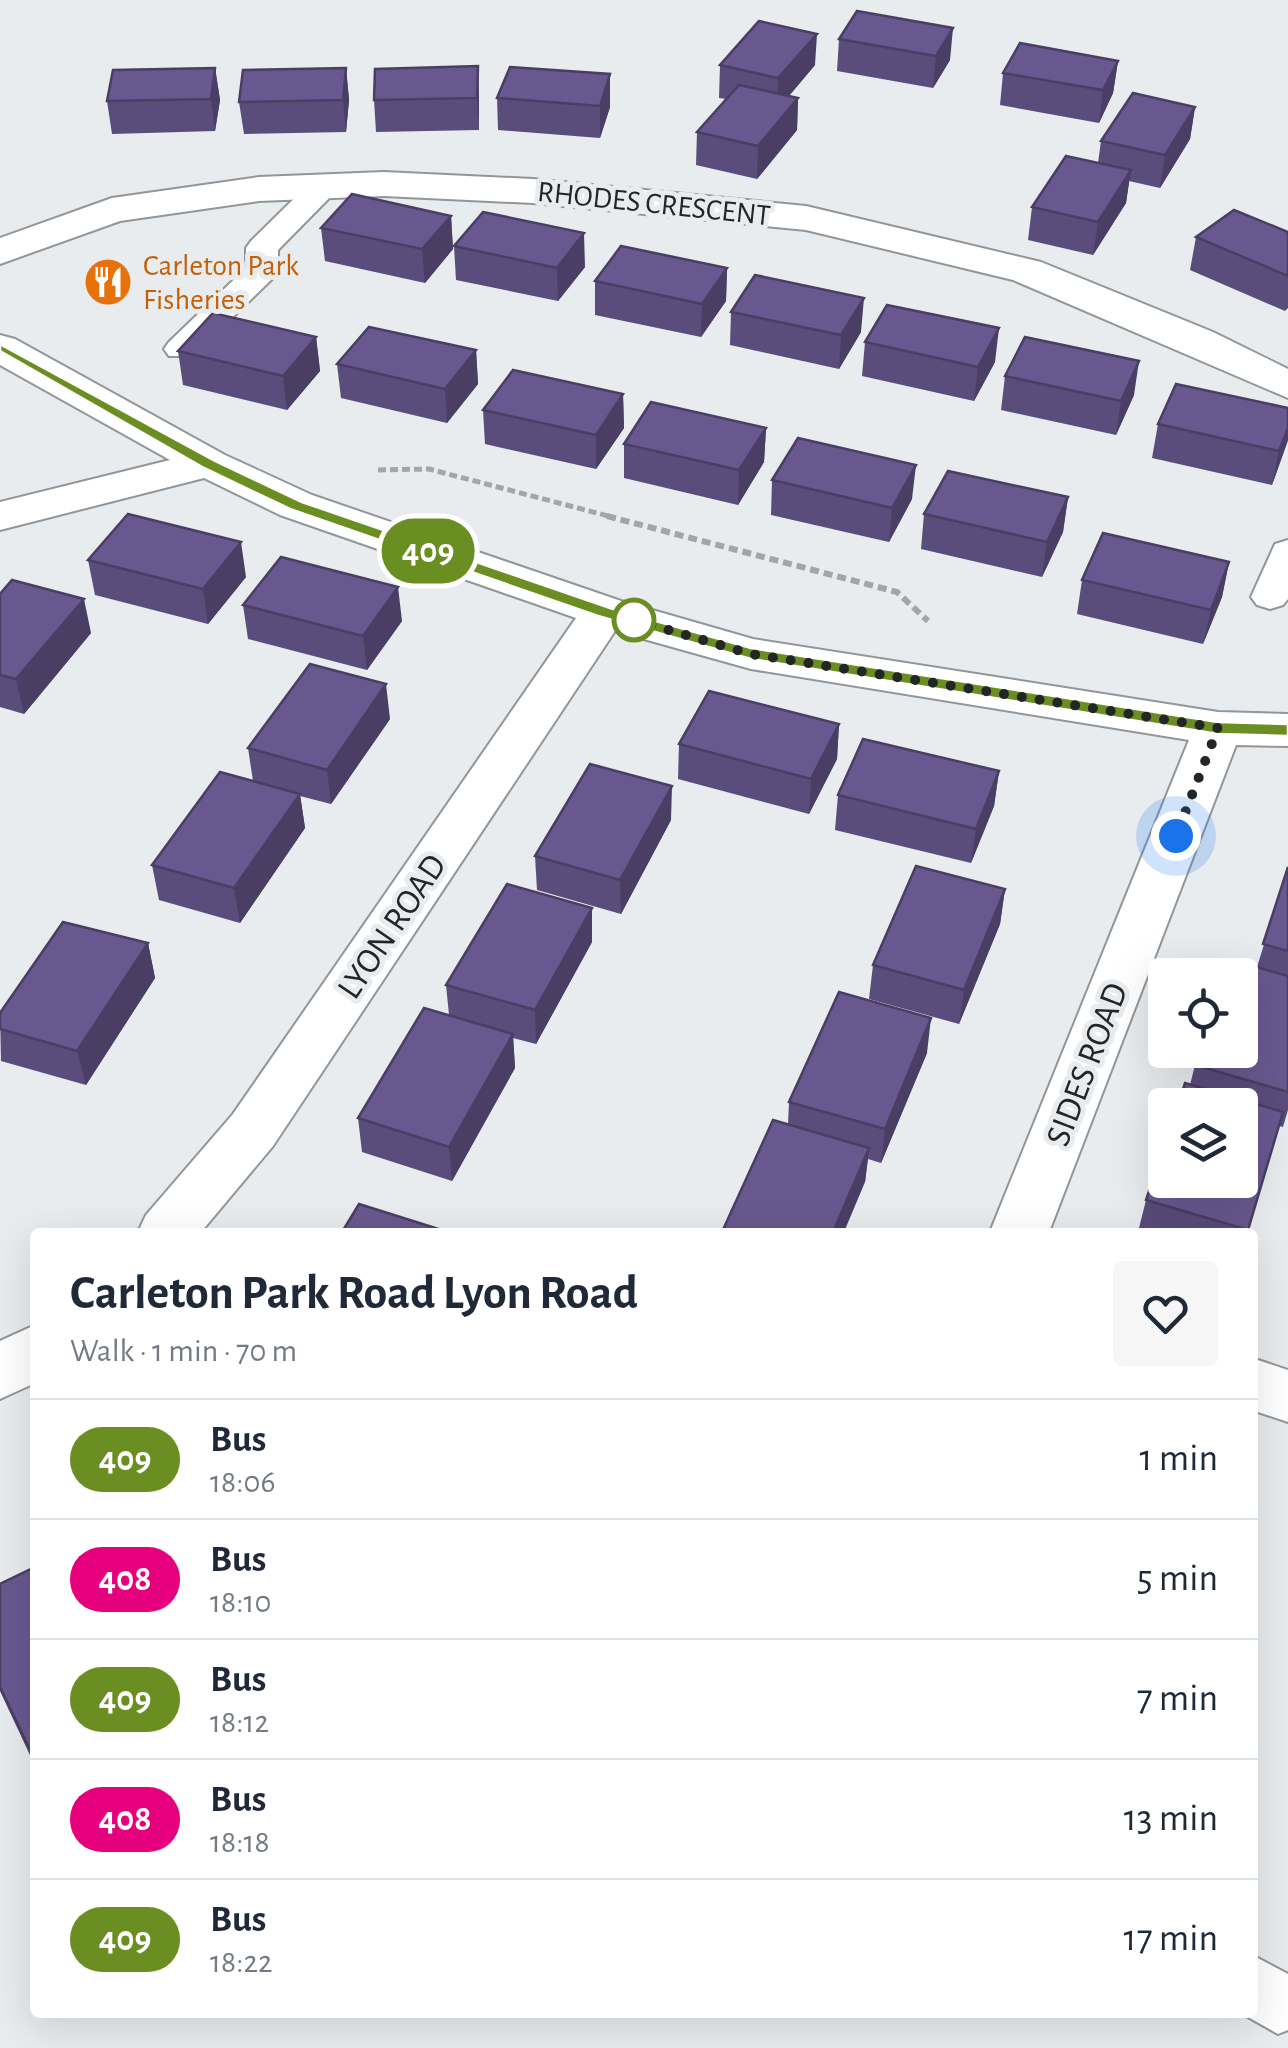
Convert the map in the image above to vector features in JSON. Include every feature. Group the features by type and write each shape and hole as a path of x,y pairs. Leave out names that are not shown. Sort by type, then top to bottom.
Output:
{"street":[{"name":"RHODES CRESCENT","path":"0,252 112,210 259,189 384,184 533,191 806,218 1027,271 1198,341 1288,384"},
{"path":"0,348 209,464 296,506 604,612 751,654 1218,728 1288,730"},
{"path":"0,516 209,464"},
{"name":"LYON ROAD","path":"170,1228 253,1130 604,612"},
{"name":"SIDES ROAD","path":"1022,1228 1218,728"},
{"path":"0,1373 30,1353"},
{"path":"1258,1386 1288,1396"}],"lane":[{"path":"181,349 262,270 262,248 322,188"},
{"path":"1270,597 1288,552"}],"path":[{"path":"296,506 326,473 428,470 897,592 1004,694"}],"building":[{"path":"857,11 953,28 936,56 839,39"},
{"path":"759,21 817,34 778,78 720,65"},
{"path":"1020,43 1118,61 1103,90 1003,73"},
{"path":"478,66 477,98 374,100 375,69"},
{"path":"510,67 610,74 600,106 497,98"},
{"path":"215,68 211,99 107,101 113,70"},
{"path":"346,68 343,100 239,102 243,70"},
{"path":"739,85 798,98 758,146 697,132"},
{"path":"1133,93 1195,107 1165,155 1101,141"},
{"path":"1066,156 1131,170 1098,222 1032,207"},
{"path":"352,194 451,216 422,249 321,228"},
{"path":"1234,210 1288,232 1288,276 1196,237"},
{"path":"483,212 584,233 557,268 454,246"},
{"path":"621,246 727,268 702,304 595,281"},
{"path":"755,275 864,298 841,335 731,312"},
{"path":"887,305 999,328 978,367 865,342"},
{"path":"213,313 316,337 283,376 178,351"},
{"path":"369,327 476,350 445,389 337,364"},
{"path":"1025,337 1139,361 1121,401 1005,376"},
{"path":"513,370 623,394 596,435 483,410"},
{"path":"1176,384 1288,408 1288,428 1279,451 1158,424"},
{"path":"651,402 766,428 739,470 624,444"},
{"path":"798,438 916,465 892,508 772,480"},
{"path":"948,471 1068,497 1047,542 924,514"},
{"path":"128,514 241,542 203,589 88,560"},
{"path":"1103,533 1229,562 1211,610 1082,580"},
{"path":"281,557 398,587 363,636 243,605"},
{"path":"12,580 84,599 16,679 0,675 0,594"},
{"path":"310,664 386,684 327,770 248,748"},
{"path":"709,691 839,724 811,779 679,744"},
{"path":"863,739 999,771 976,829 838,795"},
{"path":"590,764 672,786 620,880 535,856"},
{"path":"220,772 300,794 234,888 152,865"},
{"path":"916,866 1005,889 964,990 873,965"},
{"path":"1288,867 1288,951 1263,944"},
{"path":"507,884 592,908 535,1010 446,985"},
{"path":"63,922 148,943 77,1051 0,1029 0,1013"},
{"path":"1258,968 1288,976 1288,1092 1205,1068 1258,1068"},
{"path":"839,992 931,1018 885,1129 789,1102"},
{"path":"424,1008 513,1034 449,1147 358,1118"},
{"path":"1258,1105 1283,1112 1258,1196"},
{"path":"773,1120 869,1148 835,1228 724,1228"},
{"path":"1148,1194 1148,1198 1257,1198 1249,1228 1146,1200"},
{"path":"359,1204 435,1228 344,1228"},
{"path":"30,1569 30,1750 0,1687 0,1584"}],"bus line":[{"name":"409","path":"0,348 209,464 296,506 604,612 751,654 1218,728 1288,730"}],"place":[{"name":"Carleton Park Fisheries","path":"108,282"}],"route":[{"path":"634,620 751,654 1218,728 1176,836"}]}
